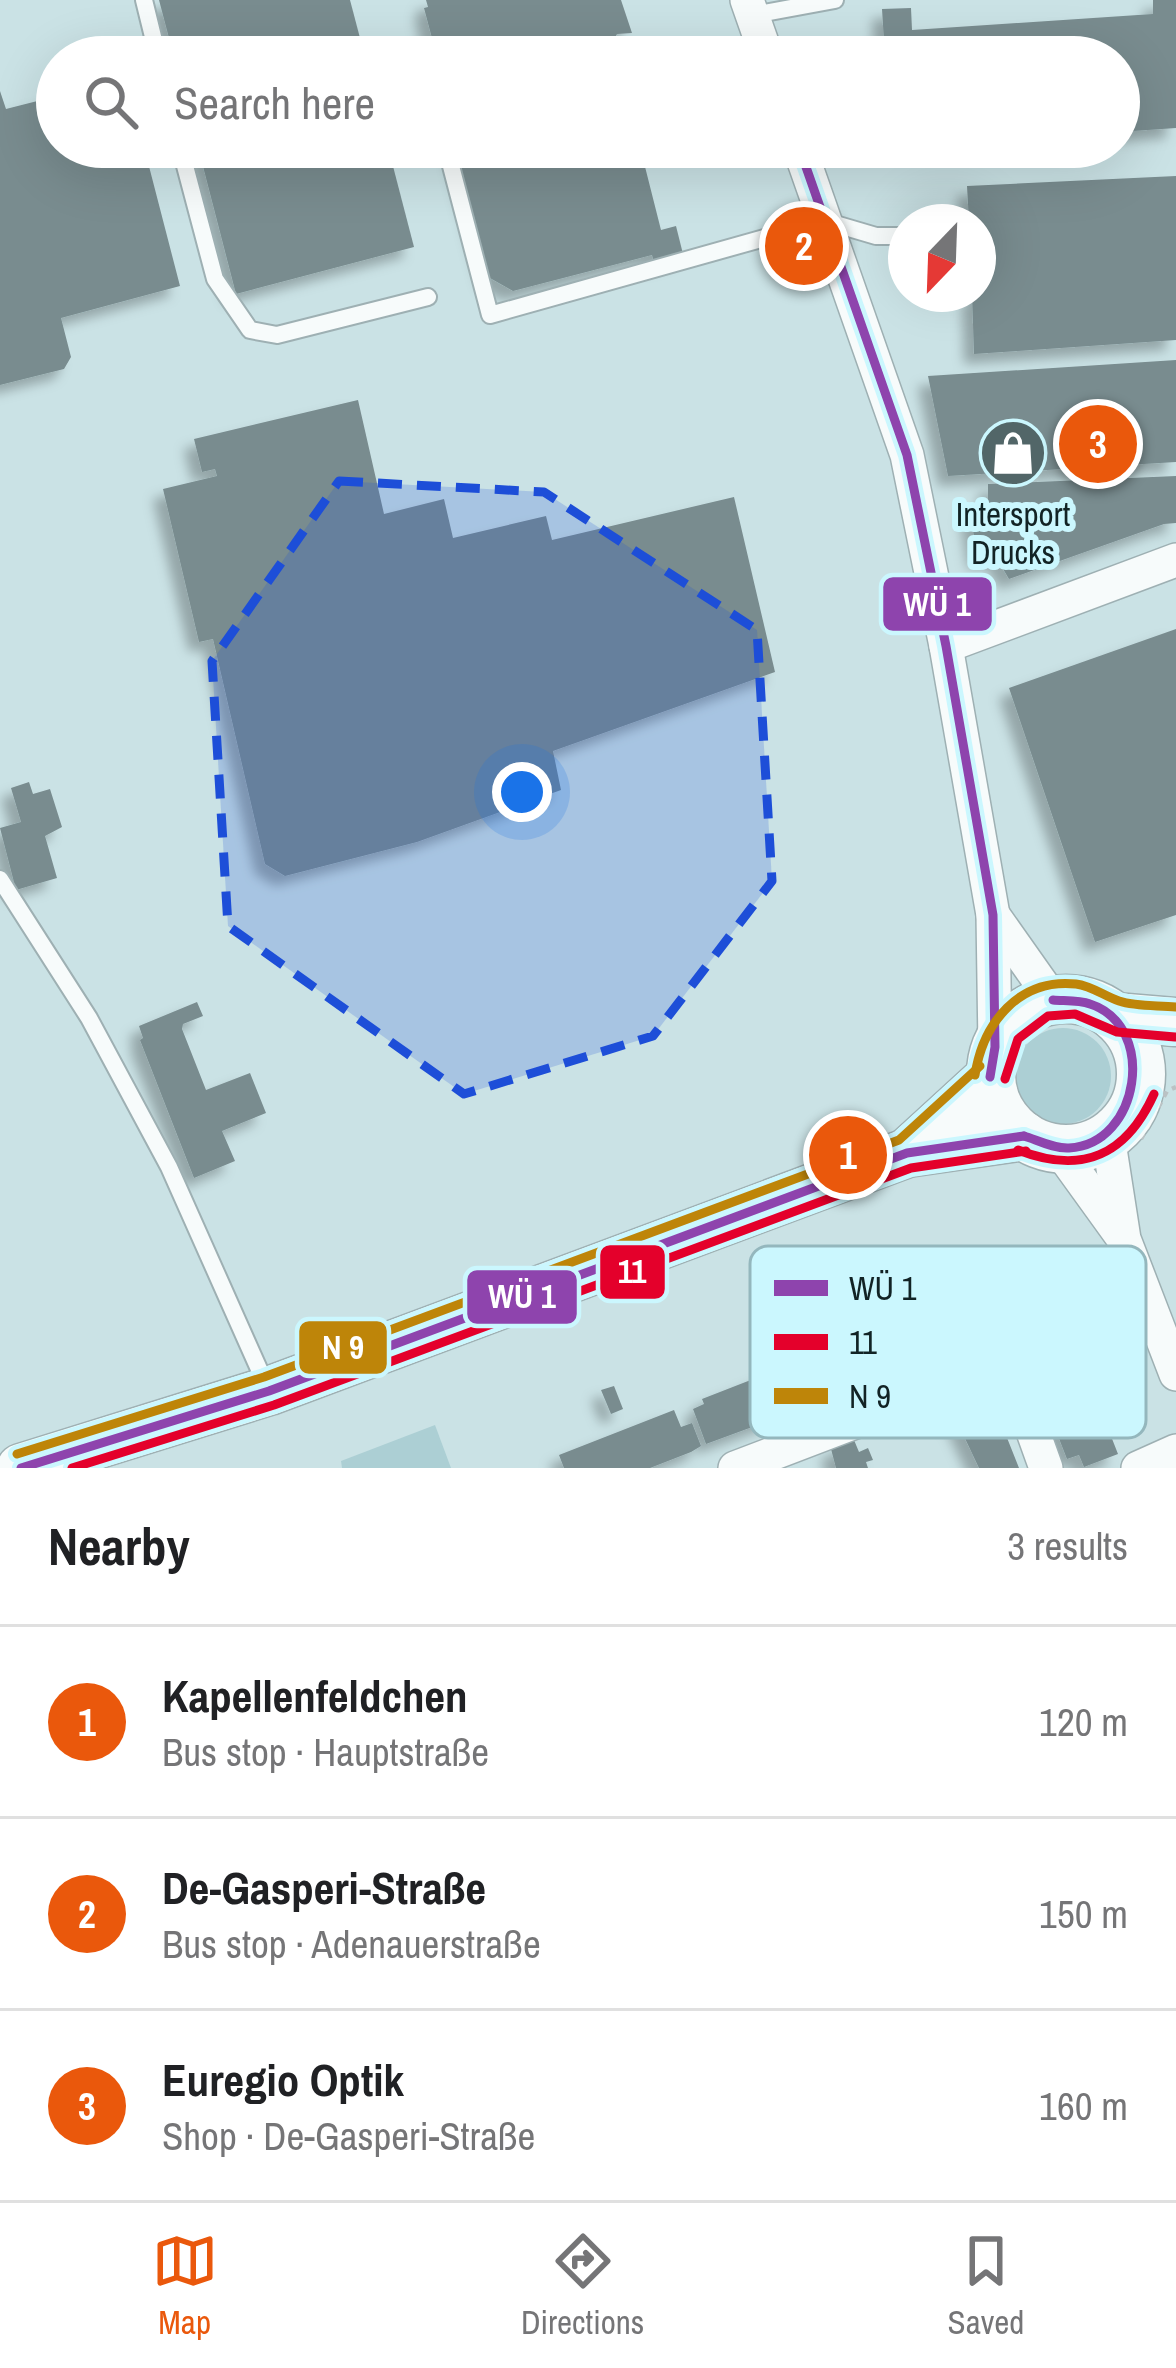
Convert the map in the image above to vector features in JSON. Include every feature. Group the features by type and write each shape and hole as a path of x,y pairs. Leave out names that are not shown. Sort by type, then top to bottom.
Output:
{"main road":[{"path":"907,1153 993,1062 1008,1024 1028,1008 1041,983 1079,999 1176,1022"},
{"path":"21,1468 269,1391 907,1153 1041,1142 1084,1147 1123,1123 1158,1074 1137,1049 1114,1004"},
{"path":"993,1062 1000,1110 1041,1142"}],"street":[{"path":"806,168 907,455 993,915 993,1062"},
{"path":"946,646 1176,560"},
{"path":"993,915 1041,983"},
{"path":"1108,1136 1127,1246"},
{"path":"1041,1142 1124,1239"},
{"path":"1146,1296 1176,1374"},
{"path":"735,1468 792,1457 836,1438"},
{"path":"1035,1438 1046,1468"},
{"path":"1138,1468 1176,1451"}],"lane":[{"path":"143,0 152,36"},
{"path":"757,28 835,0"},
{"path":"185,168 214,279 250,330 277,335 428,297"},
{"path":"451,168 490,316 825,221 888,236"},
{"path":"0,879 89,1018 170,1167 269,1391"}],"path":[{"path":"1041,983 1114,1004"}],"highlighted area":[{"path":"339,481 544,492 757,630 772,881 653,1036 464,1094 228,926 212,661"}],"shaded area":[{"path":"1063,1028 1097,1042 1111,1076 1097,1110 1063,1124 1029,1110 1015,1076 1029,1042"},
{"path":"435,1425 451,1468 342,1468 341,1461"}],"building":[{"path":"159,0 350,0 359,36 168,36"},
{"path":"426,0 621,0 632,33 431,36 424,8 428,7"},
{"path":"1153,0 1176,0 1176,128 1140,131 1140,36 884,36 882,9 911,8 912,30 1153,14"},
{"path":"0,91 6,109 36,101 36,168 149,168 180,286 61,318 71,357 64,369 0,385"},
{"path":"203,168 393,168 414,247 236,294"},
{"path":"461,168 645,168 661,230 676,226 683,254 654,262 652,255 513,291 490,278"},
{"path":"1176,176 1176,340 974,354 973,312 996,312 996,204 968,204 967,186"},
{"path":"1176,360 1176,462 948,476 928,376"},
{"path":"358,400 384,514 444,499 453,538 546,516 552,540 734,497 775,672 553,751 561,790 417,842 285,876 265,864 213,639 199,642 163,489 217,476 215,469 202,472 194,439"},
{"path":"1176,476 1176,523 1009,579 996,557 978,560 969,507 988,504 988,484"},
{"path":"1176,629 1176,915 1095,942 1009,688"},
{"path":"29,782 33,794 50,789 62,827 45,836 57,878 16,890 0,828 21,822 11,788"},
{"path":"197,1002 203,1016 183,1024 182,1029 206,1090 250,1073 266,1113 222,1131 235,1161 194,1178 140,1040 139,1026"},
{"path":"750,1380 750,1428 706,1444 693,1409 704,1404 702,1399"},
{"path":"614,1386 623,1409 611,1414 601,1390"},
{"path":"674,1410 681,1427 692,1423 701,1446 691,1452 650,1468 564,1468 559,1455"},
{"path":"965,1438 1007,1438 1019,1468 979,1468"},
{"path":"1059,1438 1112,1438 1118,1454 1084,1467 1079,1455 1067,1459"},
{"path":"854,1440 859,1452 868,1448 873,1460 866,1462 868,1468 836,1468 831,1449"}],"transit line":[{"path":"806,168 907,455 946,646 993,915 995,1047 990,1077"},
{"path":"975,1075 995,1022 1021,996 1037,988 1076,984 1126,1003 1176,1007"},
{"path":"1024,1136 1064,1148 1093,1142 1112,1127 1132,1083 1132,1058 1112,1016 1086,1003 1053,1000"},
{"name":"11","path":"1005,1079 1018,1039 1048,1016 1075,1014 1117,1032 1175,1037"},
{"path":"17,1454 264,1377 899,1140 980,1066"},
{"name":"11","path":"1018,1150 1062,1161 1099,1155 1130,1132 1154,1094"},
{"path":"21,1468 269,1391 907,1153 1024,1136"},
{"name":"11","path":"72,1468 274,1405 911,1168 1026,1151"}],"place":[{"name":"De-Gasperi-Straße","path":"804,246"},
{"name":"Euregio Optik","path":"1098,444"},
{"name":"Intersport Drucks","path":"1013,453"},
{"name":"Kapellenfeldchen","path":"848,1155"}]}
